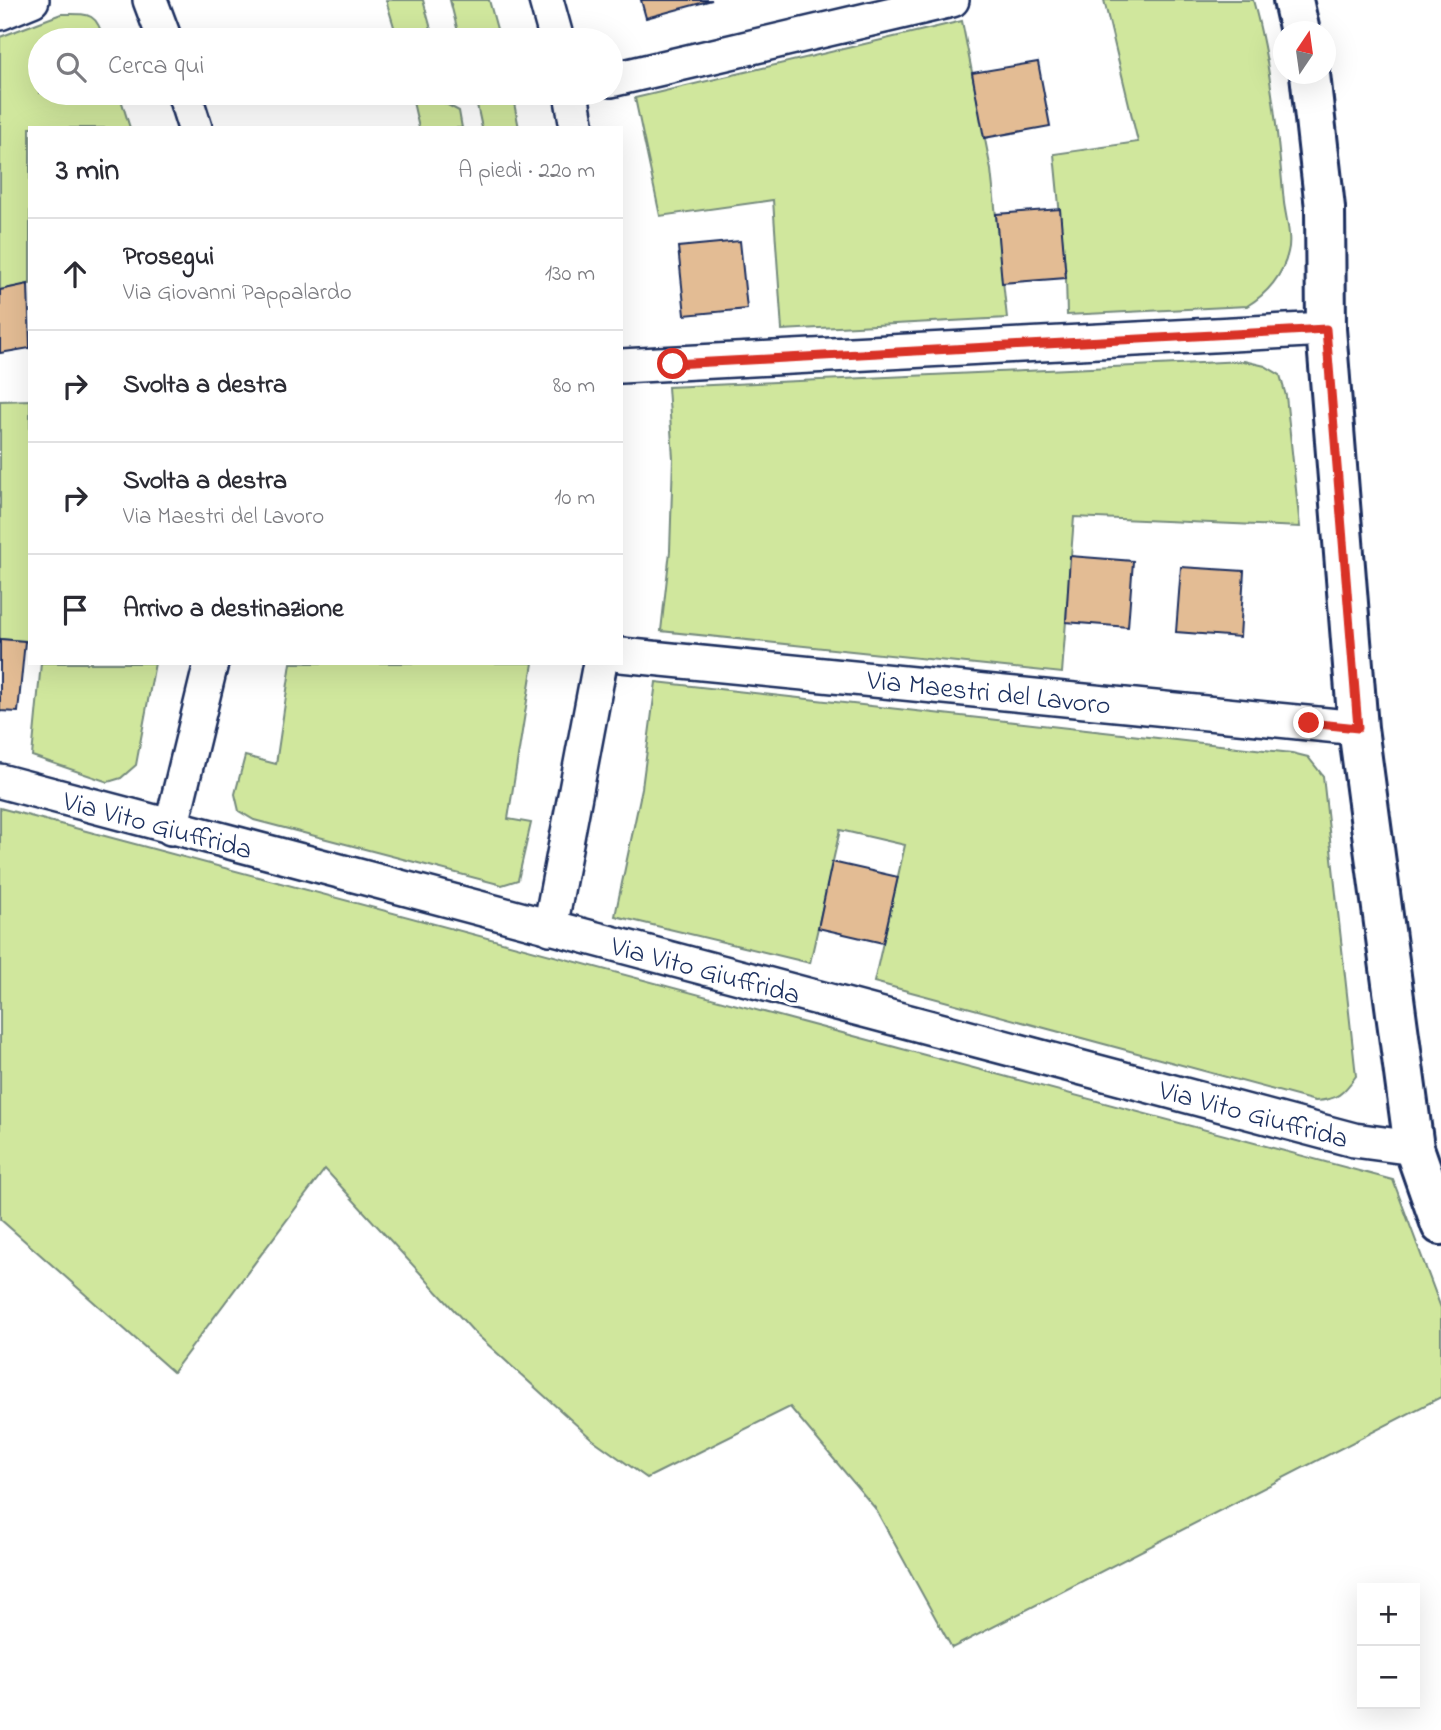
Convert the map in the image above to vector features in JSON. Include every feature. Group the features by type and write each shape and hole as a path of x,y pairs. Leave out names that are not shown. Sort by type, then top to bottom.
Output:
{"main road":[{"path":"1293,0 1298,21"},
{"path":"1311,84 1325,208 1326,329 1358,728 1414,1148 1441,1225"}],"street":[{"path":"0,13 32,0"},
{"path":"150,0 160,28"},
{"path":"546,0 554,28"},
{"path":"623,77 952,0"},
{"path":"188,105 194,126"},
{"path":"573,105 578,126"},
{"path":"623,366 1326,329"},
{"name":"Via Maestri del Lavoro","path":"623,655 1358,728"},
{"path":"171,828 211,665"},
{"path":"550,928 600,665"},
{"name":"Via Vito Giuffrida","path":"0,781 1354,1139 1414,1148"}],"green space":[{"path":"386,0 423,0 431,28 394,28"},
{"path":"450,0 489,0 497,28 457,28"},
{"path":"1104,0 1253,0 1269,75 1289,246 1278,276 1261,296 1247,306 1067,315 1054,154 1138,142"},
{"path":"61,14 90,16 100,28 28,28 28,105 123,105 129,126 28,126 28,284 0,290 0,37"},
{"path":"962,21 991,170 1007,318 782,330 773,200 660,216 635,98"},
{"path":"414,105 448,105 459,111 462,126 419,126"},
{"path":"477,105 514,105 519,126 482,126"},
{"path":"1244,361 1265,366 1280,375 1286,396 1300,527 1074,517 1062,673 661,631 670,551 673,458 668,387"},
{"path":"28,400 28,642 0,639 0,401"},
{"path":"41,665 155,665 136,765 121,778 108,782 32,756"},
{"path":"291,665 533,665 508,819 531,823 518,880 502,885 254,820 239,811 235,794 245,756 276,764"},
{"path":"656,682 1292,753 1308,757 1323,776 1356,1076 1339,1095 1315,1101 874,982 905,845 840,830 810,963 615,916 642,788"},
{"path":"0,808 1393,1180 1441,1308 1441,1397 952,1648 875,1508 790,1407 647,1478 592,1439 474,1332 325,1169 173,1372 0,1219"}],"building":[{"path":"641,0 712,0 646,18"},
{"path":"1038,62 1050,126 984,138 972,73"},
{"path":"1060,209 1066,278 1002,283 996,214"},
{"path":"740,241 747,309 685,315 678,247"},
{"path":"28,284 28,348 0,353 0,290"},
{"path":"1070,556 1133,561 1128,627 1066,622"},
{"path":"1181,567 1244,571 1240,637 1176,632"},
{"path":"0,639 25,641 18,712 0,711"},
{"path":"832,862 898,877 883,943 818,928"}],"route":[{"path":"673,364 1326,329 1358,728 1309,723"}]}
